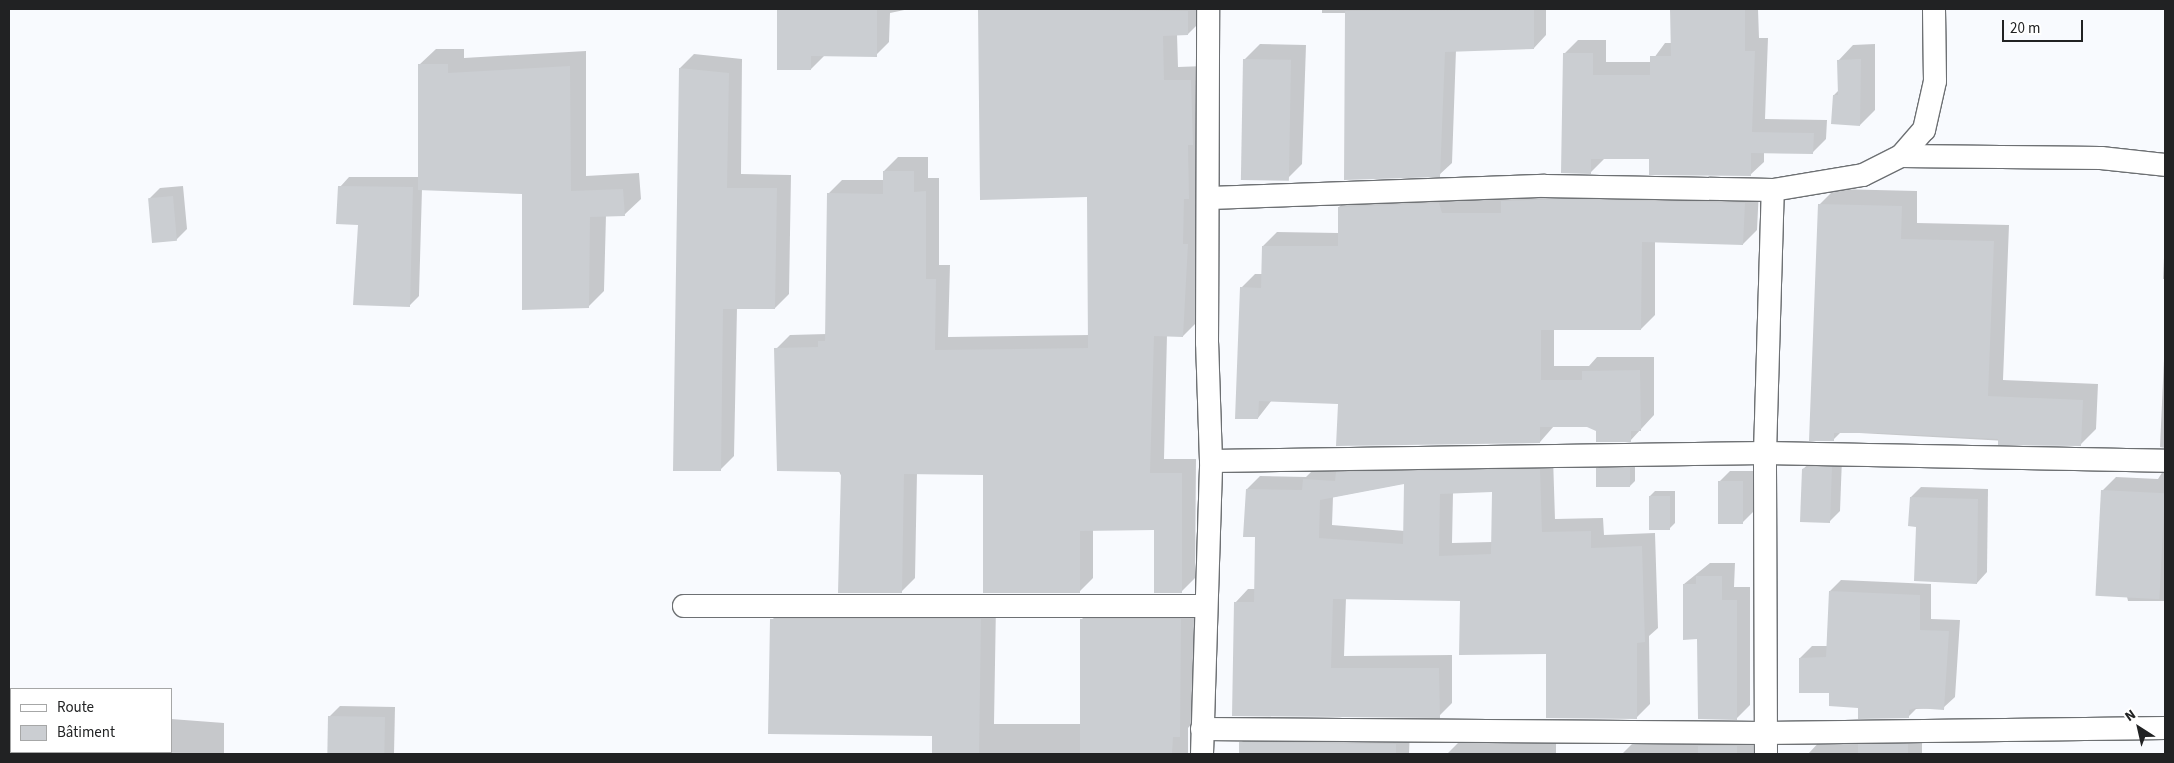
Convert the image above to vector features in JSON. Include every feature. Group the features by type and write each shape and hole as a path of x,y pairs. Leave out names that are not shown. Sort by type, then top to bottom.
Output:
{"street":[{"path":"1202,754 1204,606 1211,461 1206,342 1210,198 1208,9"},
{"path":"1210,198 1545,186 1773,190 1863,175 1901,156 1924,130 1935,81 1934,9"},
{"path":"1901,156 2101,158 2165,165"},
{"path":"1765,743 1765,453 1773,190"},
{"path":"1211,461 1765,453 2165,461"},
{"path":"684,606 1204,606"},
{"path":"1202,729 1765,743 2165,728"}],"building":[{"path":"777,9 877,9 877,57 811,56 811,70 777,70"},
{"path":"978,9 1188,11 1188,35 1163,36 1164,80 1191,80 1193,145 1188,145 1189,199 1184,199 1183,244 1188,244 1183,337 1154,336 1150,473 1182,473 1182,593 1154,593 1154,530 1080,531 1080,593 983,593 983,475 904,474 902,593 838,593 841,472 777,471 774,348 818,347 818,341 825,341 827,193 883,194 883,171 914,171 914,192 926,191 926,279 936,279 935,350 1088,348 1087,197 980,200"},
{"path":"1670,9 1745,9 1745,51 1755,51 1752,132 1814,133 1813,154 1751,153 1751,176 1649,175 1649,159 1591,159 1591,174 1561,173 1563,53 1593,53 1593,75 1650,75 1650,56 1671,56"},
{"path":"1534,10 1534,49 1445,52 1440,177 1344,180 1345,11"},
{"path":"1243,59 1291,60 1289,181 1241,180"},
{"path":"1861,59 1860,126 1831,124 1833,95 1838,95 1837,60"},
{"path":"418,64 448,64 448,73 570,66 571,191 623,189 625,216 590,217 589,308 522,310 522,194 418,190"},
{"path":"679,68 729,73 727,188 777,188 775,309 723,309 721,471 673,471"},
{"path":"338,186 413,187 410,307 353,305 358,225 336,224"},
{"path":"173,196 177,241 152,243 148,198"},
{"path":"1560,199 1745,203 1743,245 1642,242 1641,330 1541,330 1541,380 1582,380 1582,371 1640,370 1641,431 1631,431 1631,442 1596,442 1596,431 1587,427 1540,427 1540,443 1336,446 1338,404 1259,401 1258,419 1235,419 1240,287 1261,288 1262,246 1338,246 1338,207 1439,203 1442,213 1501,213 1501,201"},
{"path":"1818,204 1902,206 1901,239 1994,241 1988,396 2083,400 2081,446 1998,445 1998,439 1878,433 1834,433 1834,441 1809,441"},
{"path":"1809,467 1832,467 1830,523 1800,522 1802,469"},
{"path":"1596,468 1630,468 1630,487 1596,487"},
{"path":"1540,469 1542,532 1591,531 1591,548 1642,546 1645,642 1637,643 1637,719 1546,718 1546,654 1459,655 1460,601 1333,599 1331,668 1439,668 1440,718 1232,716 1234,602 1254,602 1255,537 1243,537 1246,489 1302,490 1303,479 1335,481 1336,472","holes":["1404,484 1403,544 1319,538 1320,500","1492,492 1491,554 1439,556 1440,494"]},
{"path":"1718,481 1743,481 1743,524 1718,524"},
{"path":"2101,490 2165,493 2159,599 2095,596"},
{"path":"1649,496 1670,496 1670,530 1649,530"},
{"path":"1910,497 1978,499 1977,584 1914,581 1916,527 1908,526"},
{"path":"1696,576 1722,576 1722,600 1737,600 1737,720 1698,719 1697,639 1683,640 1683,584 1696,584"},
{"path":"1829,591 1920,595 1920,630 1949,631 1944,710 1916,708 1909,710 1909,718 1858,719 1858,708 1829,706 1829,693 1799,693 1799,658 1826,657"},
{"path":"770,619 981,619 979,754 932,754 932,736 768,734"},
{"path":"1080,619 1181,619 1180,737 1173,737 1172,754 1080,754"},
{"path":"328,716 385,717 384,754 327,754"},
{"path":"1239,742 1396,744 1396,754 1239,754"},
{"path":"1858,744 1908,744 1908,754 1858,754"},
{"path":"1698,746 1737,746 1737,754 1698,754"}]}
